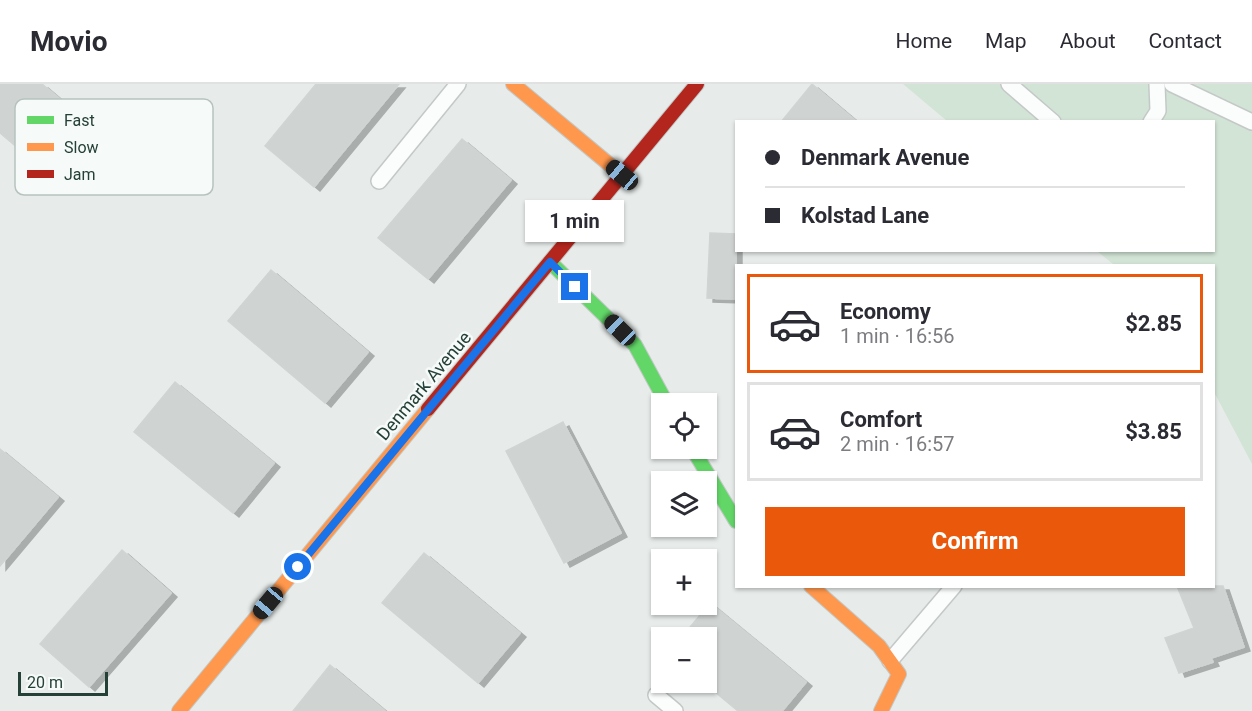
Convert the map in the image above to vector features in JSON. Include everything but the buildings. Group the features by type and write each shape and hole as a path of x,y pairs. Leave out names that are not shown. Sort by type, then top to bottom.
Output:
{"street":[{"path":"513,84 622,175"},
{"name":"Denmark Avenue","path":"179,711 697,84"},
{"path":"550,262 635,345 662,393"},
{"path":"698,459 735,520"},
{"path":"813,588 879,646 895,668 881,711"}],"lane":[{"path":"379,181 458,84"},
{"path":"1009,84 1051,120"},
{"path":"1152,120 1158,111 1157,84"},
{"path":"1172,84 1252,122"},
{"path":"895,668 953,588"},
{"path":"656,695 675,711"}],"green space":[{"path":"903,84 1252,84 1252,464 1215,394 1215,264 1113,264 1098,252 1215,252 1215,120 946,120"}],"traffic: fast":[{"path":"550,262 635,345 661,393"},
{"path":"699,459 735,519"}],"traffic: slow":[{"path":"513,84 622,175"},
{"path":"179,711 428,409"},
{"path":"813,588 879,646 899,674 881,711"}],"traffic: jam":[{"path":"428,409 697,84"}],"route":[{"path":"298,567 550,262 575,287"}]}
